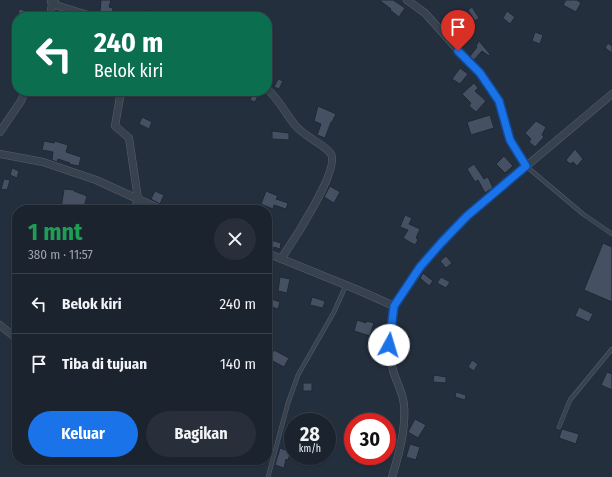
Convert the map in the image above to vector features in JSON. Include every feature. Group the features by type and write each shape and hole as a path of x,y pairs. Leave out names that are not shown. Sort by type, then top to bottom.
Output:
{"street":[{"path":"407,0 425,13 480,73 499,101 510,140 526,166"},
{"path":"51,12 52,1 81,12"},
{"path":"272,94 280,102 295,126 329,151 332,159 329,174 313,207 297,237 281,259"},
{"path":"392,477 398,458 404,419 403,396 394,371 389,345 394,306 420,267 467,216 612,94"},
{"path":"0,132 23,96"},
{"path":"121,96 115,126 130,138 138,199 136,205"},
{"path":"0,154 43,162 96,180 151,205"},
{"path":"272,256 394,306"},
{"path":"0,325 12,335"}],"lane":[{"path":"526,166 582,214 612,234"},
{"path":"272,462 288,402 298,374 334,312 346,285"},
{"path":"559,428 570,400 612,349"},
{"path":"268,477 271,465"}],"building":[{"path":"101,0 111,0 109,7 113,8 112,12 100,12"},
{"path":"379,0 393,0 405,8 399,17"},
{"path":"566,0 577,0 581,3 576,12 563,5"},
{"path":"472,7 479,18 475,21 468,10"},
{"path":"19,9 31,12 19,12"},
{"path":"507,11 515,17 510,24 503,18"},
{"path":"463,22 467,26 454,36 451,32"},
{"path":"535,32 543,35 540,44 532,41"},
{"path":"479,41 490,54 489,56 482,51 474,60 470,56 477,47 476,46"},
{"path":"608,43 612,46 612,53 605,48"},
{"path":"460,68 468,74 460,84 452,79"},
{"path":"278,79 283,81 279,89 274,87"},
{"path":"474,83 478,88 475,91 486,101 476,112 469,106 471,103 462,94"},
{"path":"251,96 258,96 255,102 250,100"},
{"path":"318,106 336,114 331,122 325,138 317,135 321,124 314,121"},
{"path":"490,115 494,128 471,135 467,122"},
{"path":"142,117 152,122 149,129 139,124"},
{"path":"536,121 546,127 542,135 544,137 535,147 529,142 531,139 525,133"},
{"path":"272,131 289,133 289,140 272,139"},
{"path":"44,141 54,143 55,141 68,145 66,152 81,157 79,166 69,164 70,163 58,159 57,162 52,160 53,152 42,150"},
{"path":"575,149 583,159 577,166 573,162 570,164 566,160"},
{"path":"504,156 513,166 505,173 496,164"},
{"path":"474,164 484,179 488,177 493,188 485,193 478,180 475,182 467,169"},
{"path":"12,168 19,171 17,178 10,175"},
{"path":"4,179 10,180 7,190 1,189"},
{"path":"330,186 340,192 334,203 324,197"},
{"path":"64,189 74,190 87,196 84,205 62,205"},
{"path":"155,191 164,195 160,204 151,199"},
{"path":"266,191 278,196 276,199 288,203 286,209 274,205 273,209 272,205 261,204"},
{"path":"405,215 412,218 409,224 420,229 416,238 418,240 415,245 403,238 408,230 400,227"},
{"path":"272,240 281,243 280,249 274,247 273,250"},
{"path":"603,243 612,247 612,302 584,290"},
{"path":"446,256 452,263 446,268 440,261"},
{"path":"423,273 433,281 429,286 420,278"},
{"path":"280,277 290,279 287,293 278,291"},
{"path":"441,277 450,282 446,288 437,283"},
{"path":"312,297 325,301 323,308 310,305"},
{"path":"272,299 280,302 278,309 272,307"},
{"path":"579,307 593,314 589,322 575,316"},
{"path":"357,320 366,323 366,321 374,323 370,336 354,331"},
{"path":"274,350 289,358 284,367 272,361 272,354"},
{"path":"472,360 478,364 474,371 468,367"},
{"path":"607,372 612,374 612,390 601,385"},
{"path":"434,375 446,377 446,383 433,382"},
{"path":"303,383 312,383 312,391 303,391"},
{"path":"456,392 466,395 465,400 455,397"},
{"path":"415,419 426,425 418,438 408,432"},
{"path":"562,429 579,434 576,444 559,438"},
{"path":"410,444 420,447 416,460 406,457"},
{"path":"280,448 284,449 284,468 275,465"}],"route":[{"path":"389,345 394,306 420,267 467,216 526,166 510,140 501,113 499,101 480,73 458,51"}]}
